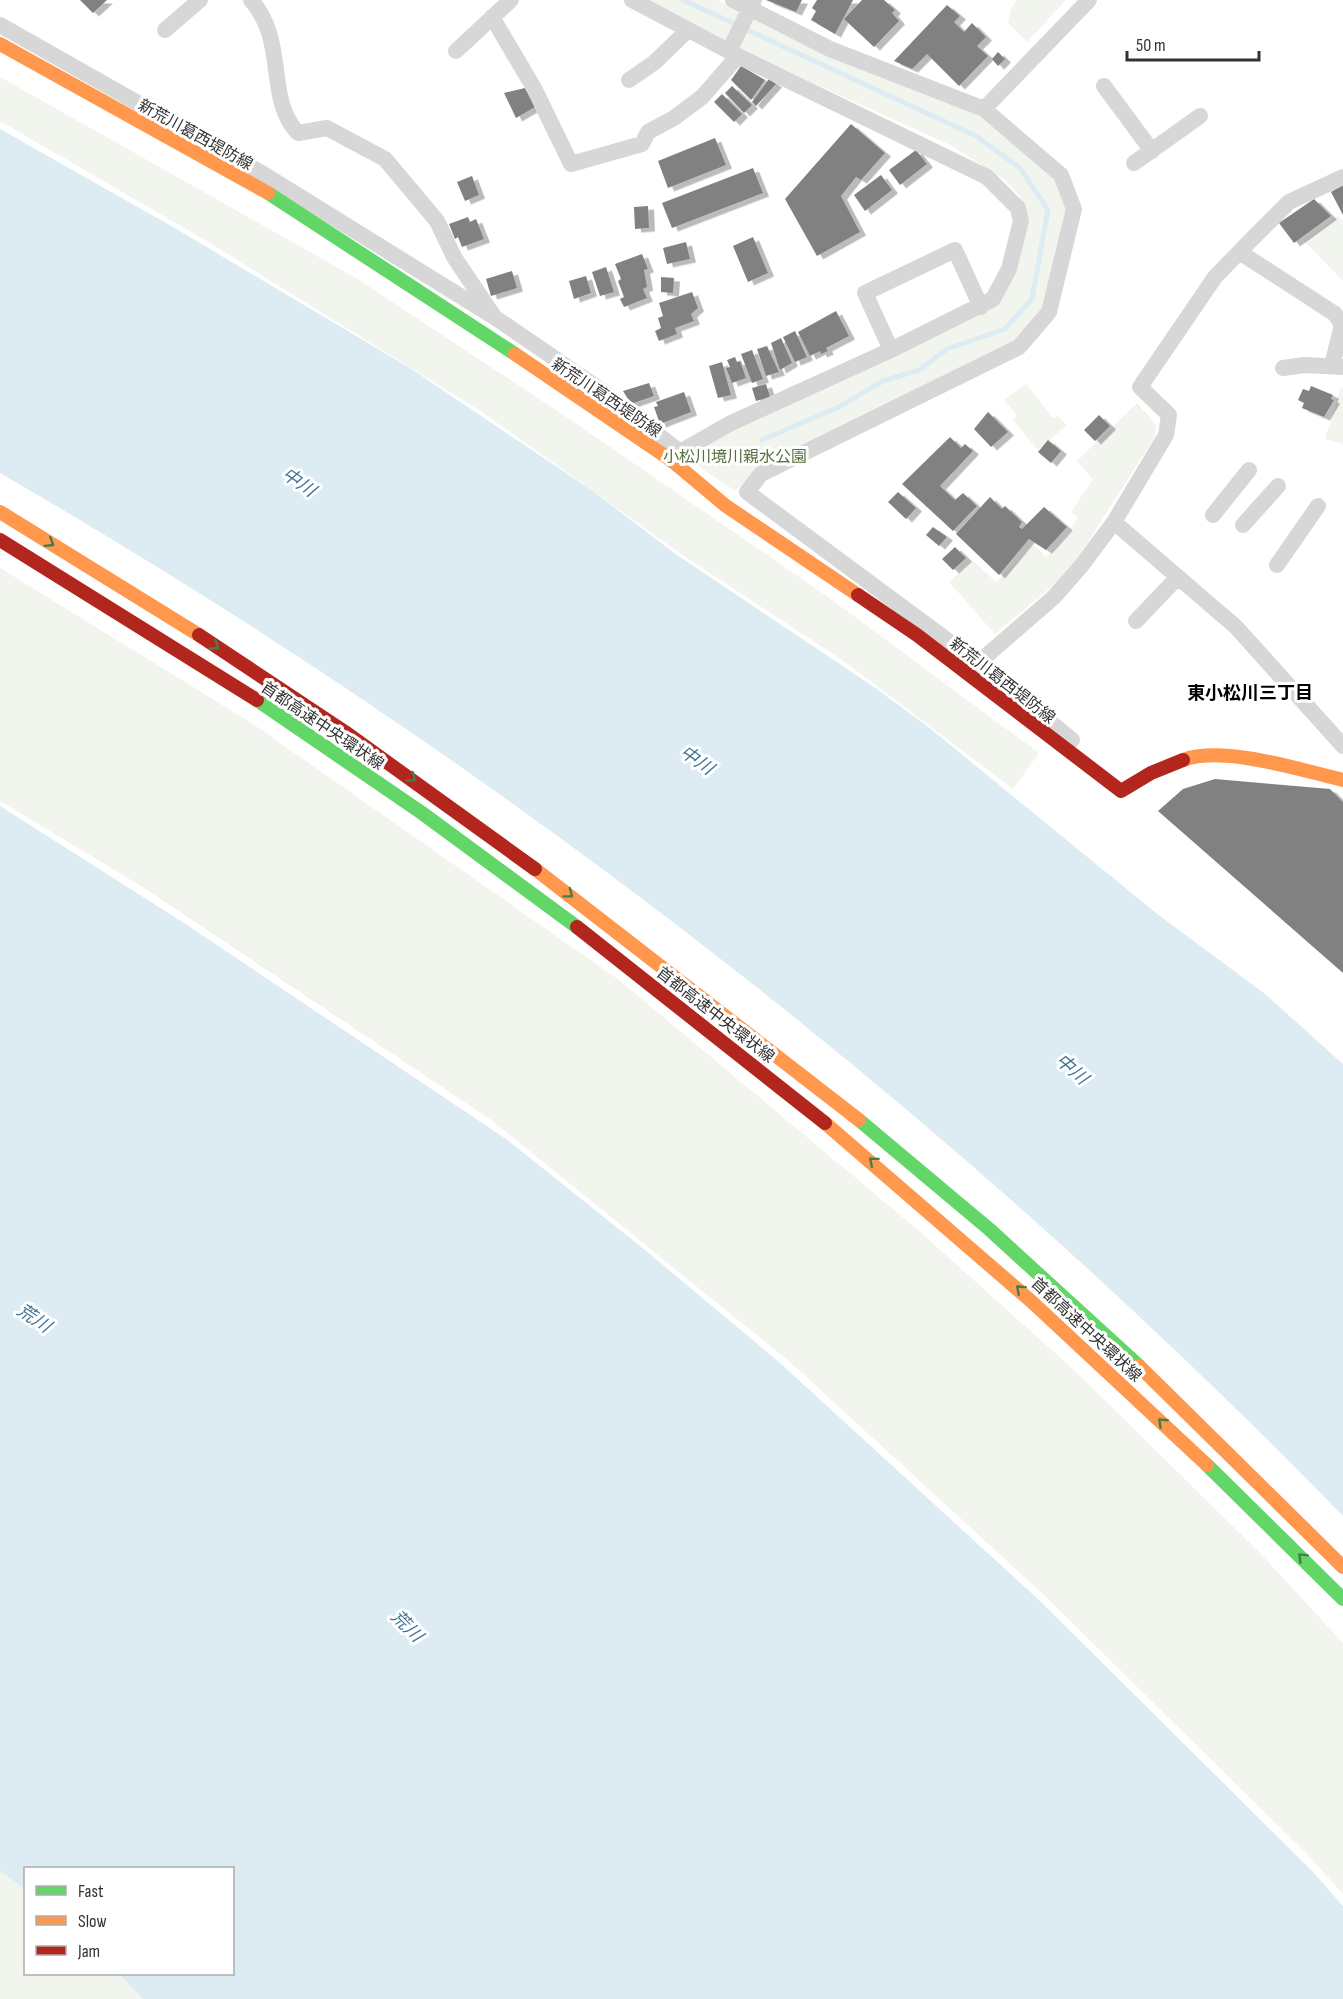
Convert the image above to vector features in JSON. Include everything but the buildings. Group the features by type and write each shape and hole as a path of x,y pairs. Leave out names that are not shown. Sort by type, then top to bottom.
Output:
{"main road":[{"name":"新荒川葛西堤防線","path":"0,44 259,187 676,456 726,506 894,610 1121,791 1131,787"},
{"name":"首都高速中央環状線","path":"0,512 176,621 404,772 619,931 830,1095 1035,1270 1199,1422 1343,1567"},
{"name":"首都高速中央環状線","path":"0,540 279,714 381,784 597,942 719,1036 923,1202 1020,1289 1212,1469 1343,1599"},
{"path":"1131,787 1151,773 1194,756 1249,758 1343,780"}],"street":[{"path":"165,30 200,0"},
{"path":"251,0 258,8 275,48 278,89 288,122 298,133 327,128 385,159 437,221 454,257 494,317"},
{"path":"456,51 511,0"},
{"path":"0,25 265,175 494,317 601,390 676,456 731,423 891,350 993,299 1009,270 1021,221 1018,208 987,177 734,49 688,30 632,0"},
{"path":"733,0 830,49 984,109 1061,175 1074,209 1049,312 1019,347 761,474 747,492 894,610 978,663 1131,787"},
{"path":"984,109 1089,0"},
{"path":"492,17 534,88 571,164 642,144 648,132 674,118 702,97 734,49 750,10"},
{"path":"629,80 655,62 688,30"},
{"path":"1104,86 1152,151"},
{"path":"1134,163 1200,116"},
{"path":"978,663 1054,597 1114,522 1166,435 1169,416 1140,387 1215,277 1289,202 1343,177"},
{"path":"891,350 865,293 955,250 981,307"},
{"path":"1241,253 1335,314 1341,325 1338,366 1284,368"},
{"path":"1213,515 1249,470"},
{"path":"1243,525 1278,486"},
{"path":"1277,565 1318,506"},
{"path":"1114,522 1236,627 1343,746"},
{"path":"1136,621 1178,577"}],"green space":[{"name":"小松川境川親水公園","path":"645,0 717,0 981,114 1050,171 1069,210 1045,309 1016,343 760,468 735,491 687,458 726,431 990,308 1025,210 1020,196 1005,180 950,145 740,50"},
{"path":"1017,0 1066,0 1027,42 1008,23 1011,9"},
{"path":"0,77 356,278 565,416 821,592 1039,753 1013,789 845,662 684,556 482,412 205,240 0,121"},
{"path":"1338,216 1343,221 1343,281 1304,241"},
{"path":"1026,384 1053,418 1058,416 1067,425 1038,450 1013,420 1017,416 1004,400"},
{"path":"1341,388 1343,388 1343,444 1325,439"},
{"path":"1137,403 1157,426 1154,438 1081,553 1056,583 995,634 949,582 972,560 996,582 1034,545 1046,557 1074,530 1072,527 1078,517 1071,512 1093,479 1077,461"},
{"path":"0,568 250,722 619,980 918,1230 1075,1371 1259,1552 1343,1643 1343,1894 1308,1855 1044,1595 790,1362 490,1119 141,886 0,801"},
{"path":"0,1871 24,1888 24,1975 120,1975 143,1999 0,1999"}],"water":[{"name":"中川","path":"0,129 173,227 410,368 594,492 677,555 874,687 927,726 1156,913 1265,994 1343,1064 1343,1516 1192,1366 1036,1222 874,1082 708,949 537,821 361,699 182,583 0,473"},
{"name":"荒川","path":"0,806 184,923 506,1139 645,1250 780,1363 1039,1600 1314,1873 1343,1906 1343,1999 143,1999 120,1975 234,1975 234,1867 24,1867 24,1888 0,1871"}],"waterway":[{"path":"683,0 976,136 1020,168 1048,210 1032,299 1005,329 947,349 919,370 883,381 839,407 762,440"}],"traffic: fast":[{"path":"268,193 515,354"},
{"path":"257,700 422,813 577,927"},
{"path":"859,1120 989,1229 1139,1366"},
{"path":"1207,1465 1343,1599"}],"traffic: slow":[{"path":"0,44 268,193"},
{"path":"515,354 671,460 726,506 858,595"},
{"path":"0,512 199,635"},
{"path":"1183,760 1200,756 1240,757 1343,780"},
{"path":"535,869 859,1120"},
{"path":"825,1123 1031,1301 1207,1465"},
{"path":"1139,1366 1343,1567"}],"traffic: jam":[{"path":"0,540 257,700"},
{"path":"858,595 917,635 1121,791 1151,773 1183,760"},
{"path":"199,635 345,732 535,869"},
{"path":"577,927 825,1123"}],"district":[{"name":"東小松川三丁目","path":"1250,693"}]}
